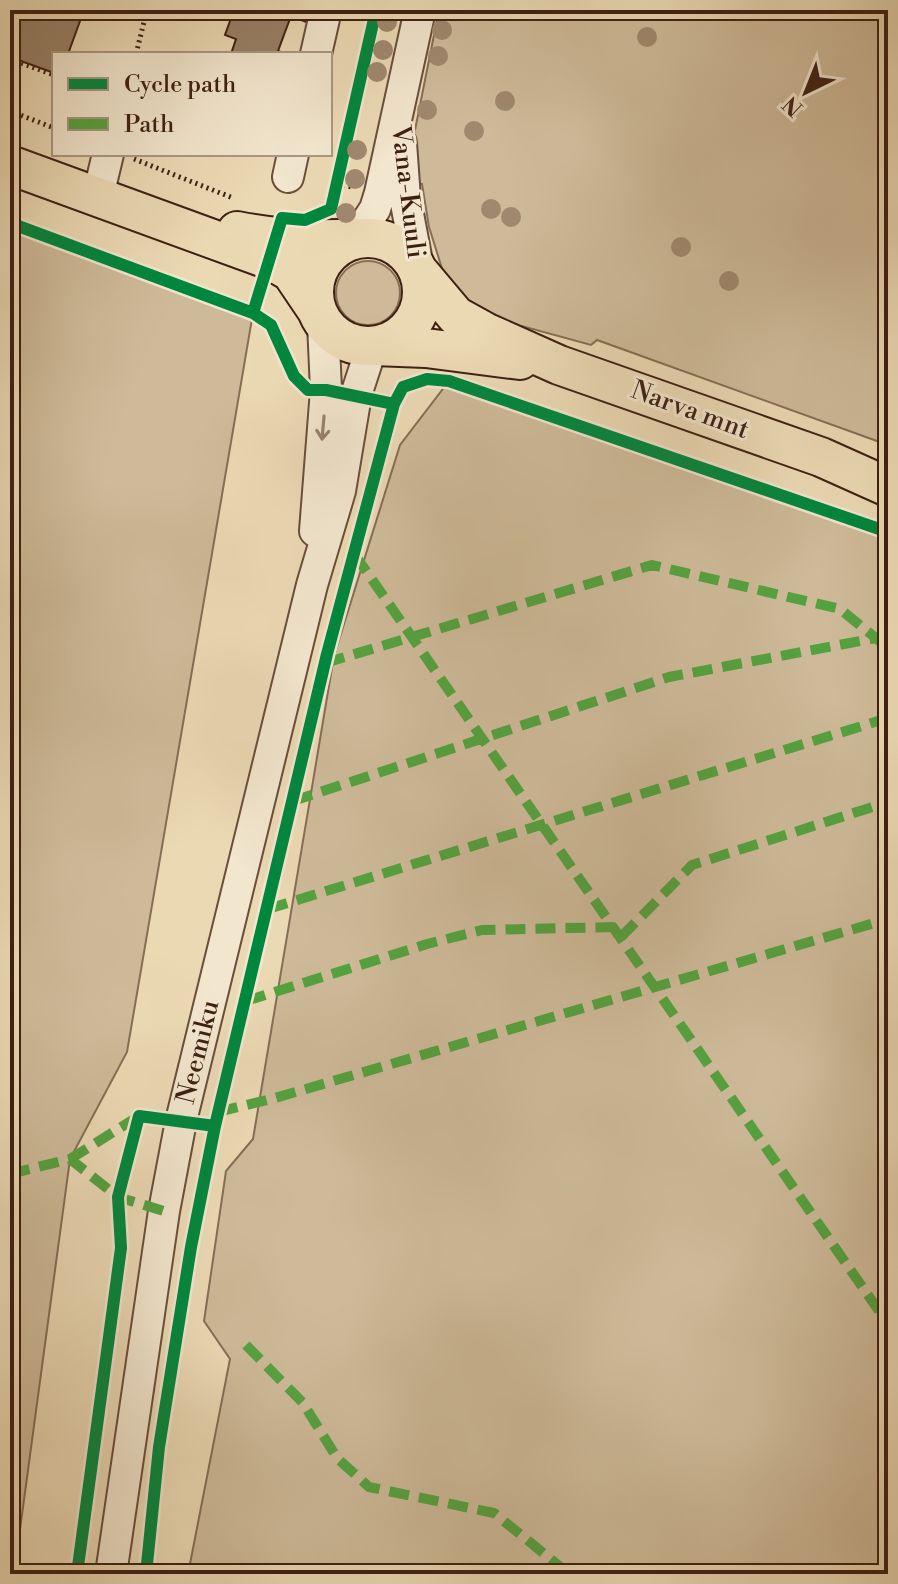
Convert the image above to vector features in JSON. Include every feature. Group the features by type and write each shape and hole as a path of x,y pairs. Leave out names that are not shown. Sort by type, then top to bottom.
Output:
{"main road":[{"path":"10,165 270,260 291,272 320,316 343,339 354,344 372,346 389,342 404,332 415,319 421,302 419,272 405,252 391,242 374,238 324,241 276,239 148,214"},
{"path":"320,316 314,291 317,273 339,245 356,238"},
{"name":"Narva mnt","path":"419,272 456,316 485,332 559,365 821,457 888,487"},
{"name":"Narva mnt","path":"372,346 426,348 559,365"},
{"name":"Narva mnt","path":"821,457 888,474"}],"street":[{"path":"316,52 326,10"},
{"name":"Vana-Kuuli","path":"356,238 375,209 420,10"},
{"name":"Vana-Kuuli","path":"398,113 405,198 419,272"},
{"path":"98,196 108,156"},
{"name":"Neemiku","path":"312,585 326,390 320,316"},
{"name":"Neemiku","path":"111,1574 164,1211 181,1121 312,585 340,491 356,395 372,346"}],"path":[{"path":"136,52 147,10"},
{"path":"10,59 52,74"},
{"path":"10,111 52,127"},
{"path":"126,156 238,200"},
{"path":"334,197 340,170"}],"shaded area":[{"path":"439,10 888,10 888,445 597,340 591,345 485,316 461,297 444,275 429,227 422,184 416,184 415,130"},
{"path":"10,223 253,313 127,1052 70,1159 14,1574 10,1574"},
{"path":"362,261 374,261 391,270 398,281 398,305 391,316 374,325 362,325 350,320 341,311 336,299 336,287 341,275 350,266"},
{"path":"449,381 888,532 888,1574 188,1574 230,1359 204,1321 226,1171 253,1139 334,656 400,445"}],"building":[{"path":"24,10 84,10 69,52 52,52 52,72 10,57 10,48"},
{"path":"234,10 300,10 308,13 306,22 291,16 278,51 281,52 232,52 236,39 225,35"}],"marked path":[{"path":"355,555 888,1324"},
{"path":"325,663 652,565 840,609 888,648"},
{"path":"293,801 669,677 876,638"},
{"path":"268,909 888,718"},
{"path":"621,937 692,865 888,802"},
{"path":"218,1112 888,919"},
{"path":"246,1001 427,944 482,930 614,927"},
{"path":"70,1159 139,1116"},
{"path":"10,1174 70,1159 118,1197 164,1211"},
{"path":"246,1345 303,1403 337,1458 369,1487 494,1513 569,1574"}],"cycle path":[{"path":"253,313 282,218 305,220 331,209 376,10"},
{"path":"10,223 253,313 271,325 294,376 308,390 326,390 394,404 403,387 427,379 449,381 888,532"},
{"path":"146,1574 159,1447 191,1247 215,1126 327,654 394,404"},
{"path":"77,1574 121,1248 118,1197 139,1116 215,1126"}]}
